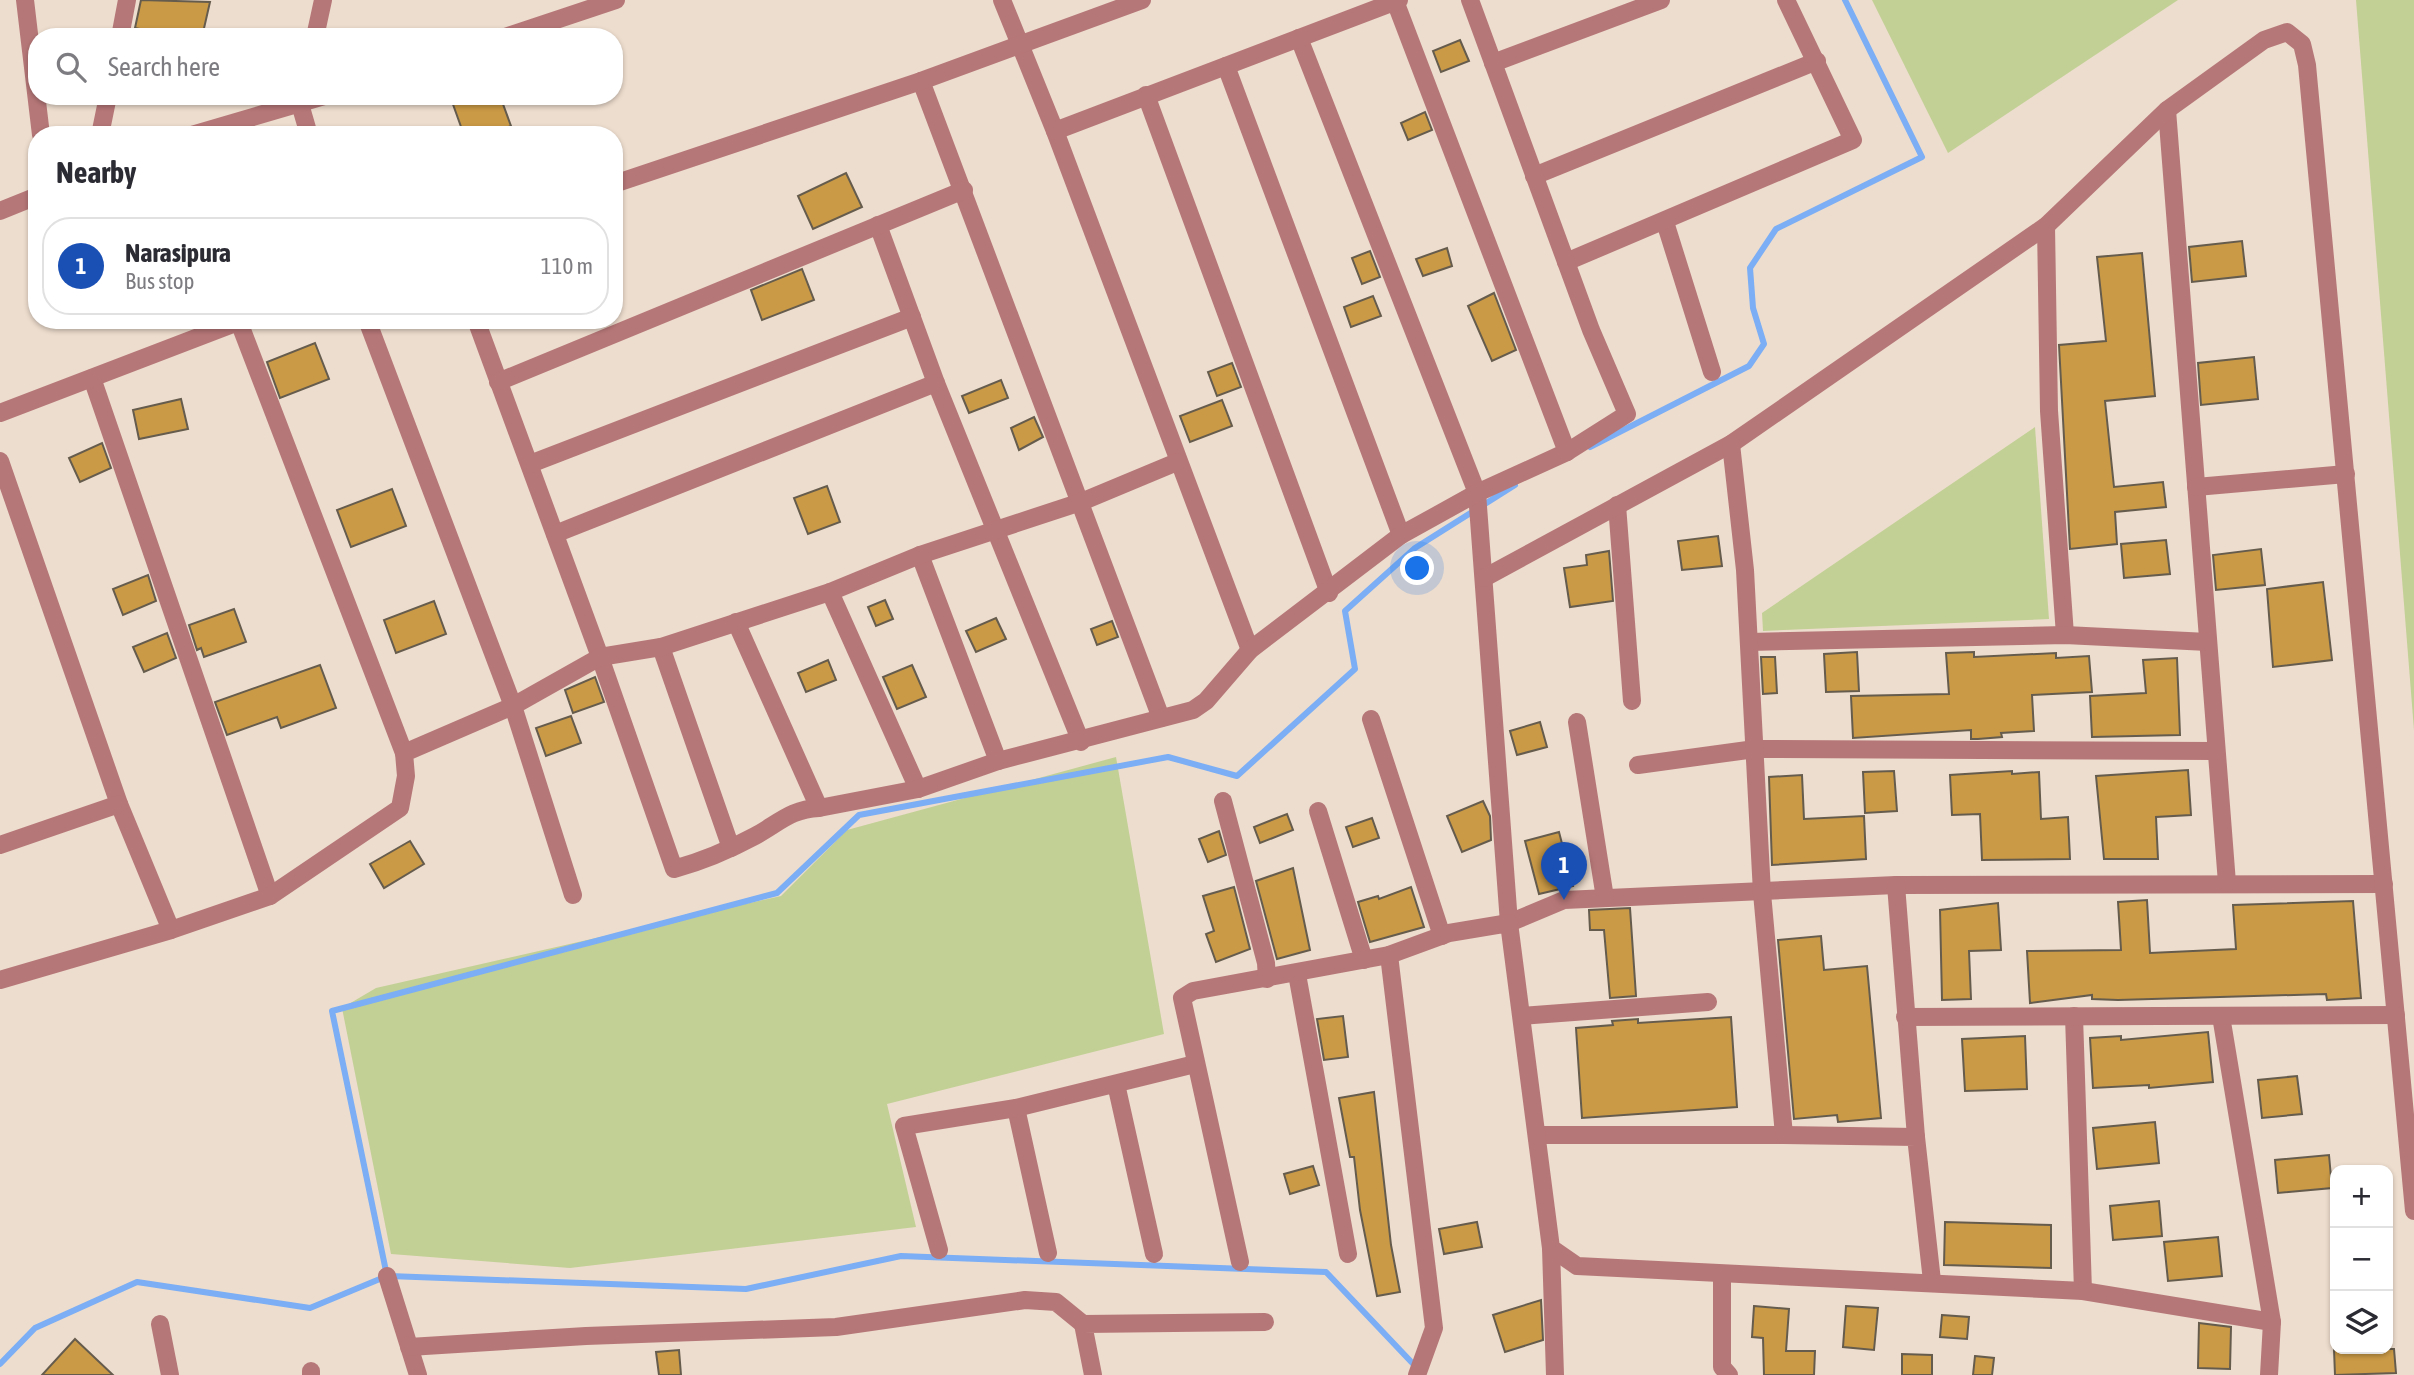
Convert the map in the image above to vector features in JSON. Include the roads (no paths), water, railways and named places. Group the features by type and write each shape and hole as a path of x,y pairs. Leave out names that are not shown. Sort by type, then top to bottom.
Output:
{"street":[{"path":"25,0 28,28"},
{"path":"122,28 127,0"},
{"path":"317,28 323,0"},
{"path":"532,28 616,0"},
{"path":"1002,0 1055,131 1177,462 1250,650"},
{"path":"623,181 922,81 1142,0"},
{"path":"479,329 600,657 674,869 705,861 784,816 802,809 918,789 999,761 1080,742 1193,710 1206,701 1250,650 1329,593 1401,536 1477,495 1567,452 1627,414 1566,262 1470,0"},
{"path":"1493,63 1661,0"},
{"path":"1566,262 1853,140 1786,0"},
{"path":"1055,131 1397,1 1567,452"},
{"path":"1483,573 1731,444 2046,226 2167,110 2264,40 2287,33 2302,44 2308,65 2414,1211"},
{"path":"1299,38 1477,495 1509,923 1551,1248 1555,1375"},
{"path":"1534,176 1817,61"},
{"path":"1226,66 1401,536"},
{"path":"922,81 1161,718"},
{"path":"1146,95 1329,593"},
{"path":"37,105 40,126"},
{"path":"102,126 105,105"},
{"path":"220,126 285,105"},
{"path":"302,105 307,126"},
{"path":"2167,110 2227,883"},
{"path":"498,382 964,190"},
{"path":"0,211 28,200"},
{"path":"1665,222 1712,372"},
{"path":"878,225 936,383 1080,742"},
{"path":"2046,226 2049,411 2064,635"},
{"path":"530,464 912,317"},
{"path":"0,413 220,329"},
{"path":"0,980 172,930 270,897 400,808 405,776 404,753 244,329"},
{"path":"371,329 513,706 573,895"},
{"path":"92,378 270,897"},
{"path":"555,534 936,383"},
{"path":"1731,444 1749,642 1762,893 1784,1135"},
{"path":"0,461 119,804 172,930"},
{"path":"404,753 513,706 600,657 662,647 830,593 920,555 1081,502 1177,462"},
{"path":"2196,487 2346,474"},
{"path":"1617,505 1632,701"},
{"path":"920,555 999,761"},
{"path":"830,593 918,789"},
{"path":"737,622 819,808"},
{"path":"1749,642 2064,635 2208,642"},
{"path":"662,647 731,848"},
{"path":"1371,719 1442,936"},
{"path":"1577,722 1605,898"},
{"path":"1638,765 1755,749 2217,751"},
{"path":"1223,801 1266,962 1267,979"},
{"path":"0,845 119,804"},
{"path":"1318,811 1364,960"},
{"path":"1240,1262 1182,998 1193,991 1389,955 1442,936 1509,923 1564,900 1896,885 2385,884"},
{"path":"1896,885 1905,1017 1932,1281"},
{"path":"1389,955 1434,1328 1421,1367"},
{"path":"1297,974 1348,1254"},
{"path":"1522,1016 1708,1002"},
{"path":"1905,1017 2396,1015"},
{"path":"2074,1016 2083,1291"},
{"path":"2221,1016 2272,1322 2269,1375"},
{"path":"939,1250 904,1126 1016,1108 1195,1064"},
{"path":"1116,1084 1154,1254"},
{"path":"1016,1108 1048,1253"},
{"path":"1538,1135 1916,1137"},
{"path":"1551,1248 1577,1266 1722,1275 1932,1281 2083,1291 2272,1322"},
{"path":"1722,1275 1724,1372"},
{"path":"387,1276 418,1375"},
{"path":"409,1347 586,1336 836,1327 1025,1300 1056,1303 1083,1324 1265,1322"},
{"path":"160,1324 170,1375"},
{"path":"1083,1324 1093,1375"}],"waterway":[{"path":"1590,447 1749,366 1764,344 1753,308 1750,268 1776,229 1922,157 1845,0"},
{"path":"0,1364 35,1328 137,1282 310,1308 387,1276 332,1011 777,893 859,815 1168,757 1237,776 1355,669 1345,611 1415,548 1515,485"},
{"path":"389,1276 746,1289 901,1256 1326,1272 1417,1368"}],"place":[{"name":"Narasipura","path":"1564,900"}]}
